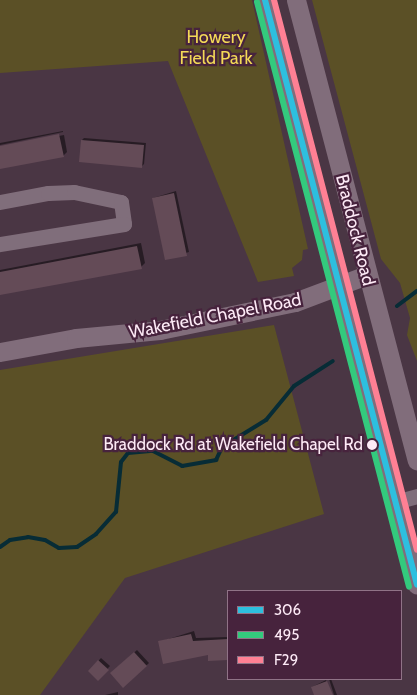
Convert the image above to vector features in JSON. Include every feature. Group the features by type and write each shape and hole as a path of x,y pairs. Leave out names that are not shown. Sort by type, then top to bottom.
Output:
{"main road":[{"name":"Braddock Road","path":"265,0 417,585"},
{"name":"Braddock Road","path":"296,0 417,460"},
{"name":"Wakefield Chapel Road","path":"0,352 76,338 160,330 295,302 339,288 367,275"}],"street":[{"path":"0,202 48,193 74,192 121,202 124,224 0,244"},
{"path":"396,502 417,496"}],"green space":[{"name":"Howery Field Park","path":"0,0 252,0 308,249 303,250 302,260 292,268 294,276 258,282 168,61 0,73"},
{"path":"312,0 417,0 417,361 407,335 410,318 400,283 381,259"},
{"path":"274,325 324,514 125,578 40,695 0,695 0,370"}],"building":[{"path":"59,134 64,157 0,169 0,146"},
{"path":"81,140 144,145 142,168 79,162"},
{"path":"174,193 187,256 165,260 152,198"},
{"path":"137,246 142,269 0,295 0,272"},
{"path":"191,634 193,641 227,639 227,660 208,661 208,655 163,664 158,641"},
{"path":"134,652 147,666 123,688 110,673"},
{"path":"98,660 109,670 98,681 88,671"},
{"path":"327,681 333,695 314,695 311,687"}],"waterway":[{"path":"397,306 417,291"},
{"path":"0,547 10,540 28,537 45,540 59,548 77,547 96,534 116,512 121,462 128,453 153,451 182,466 216,460 222,447 266,420 294,386 333,361"}],"transit line":[{"name":"306","path":"265,0 417,585"},
{"name":"F29","path":"274,0 417,550"},
{"name":"495","path":"257,2 409,587"}],"place":[{"name":"Braddock Rd at Wakefield Chapel Rd","path":"372,445"}]}
